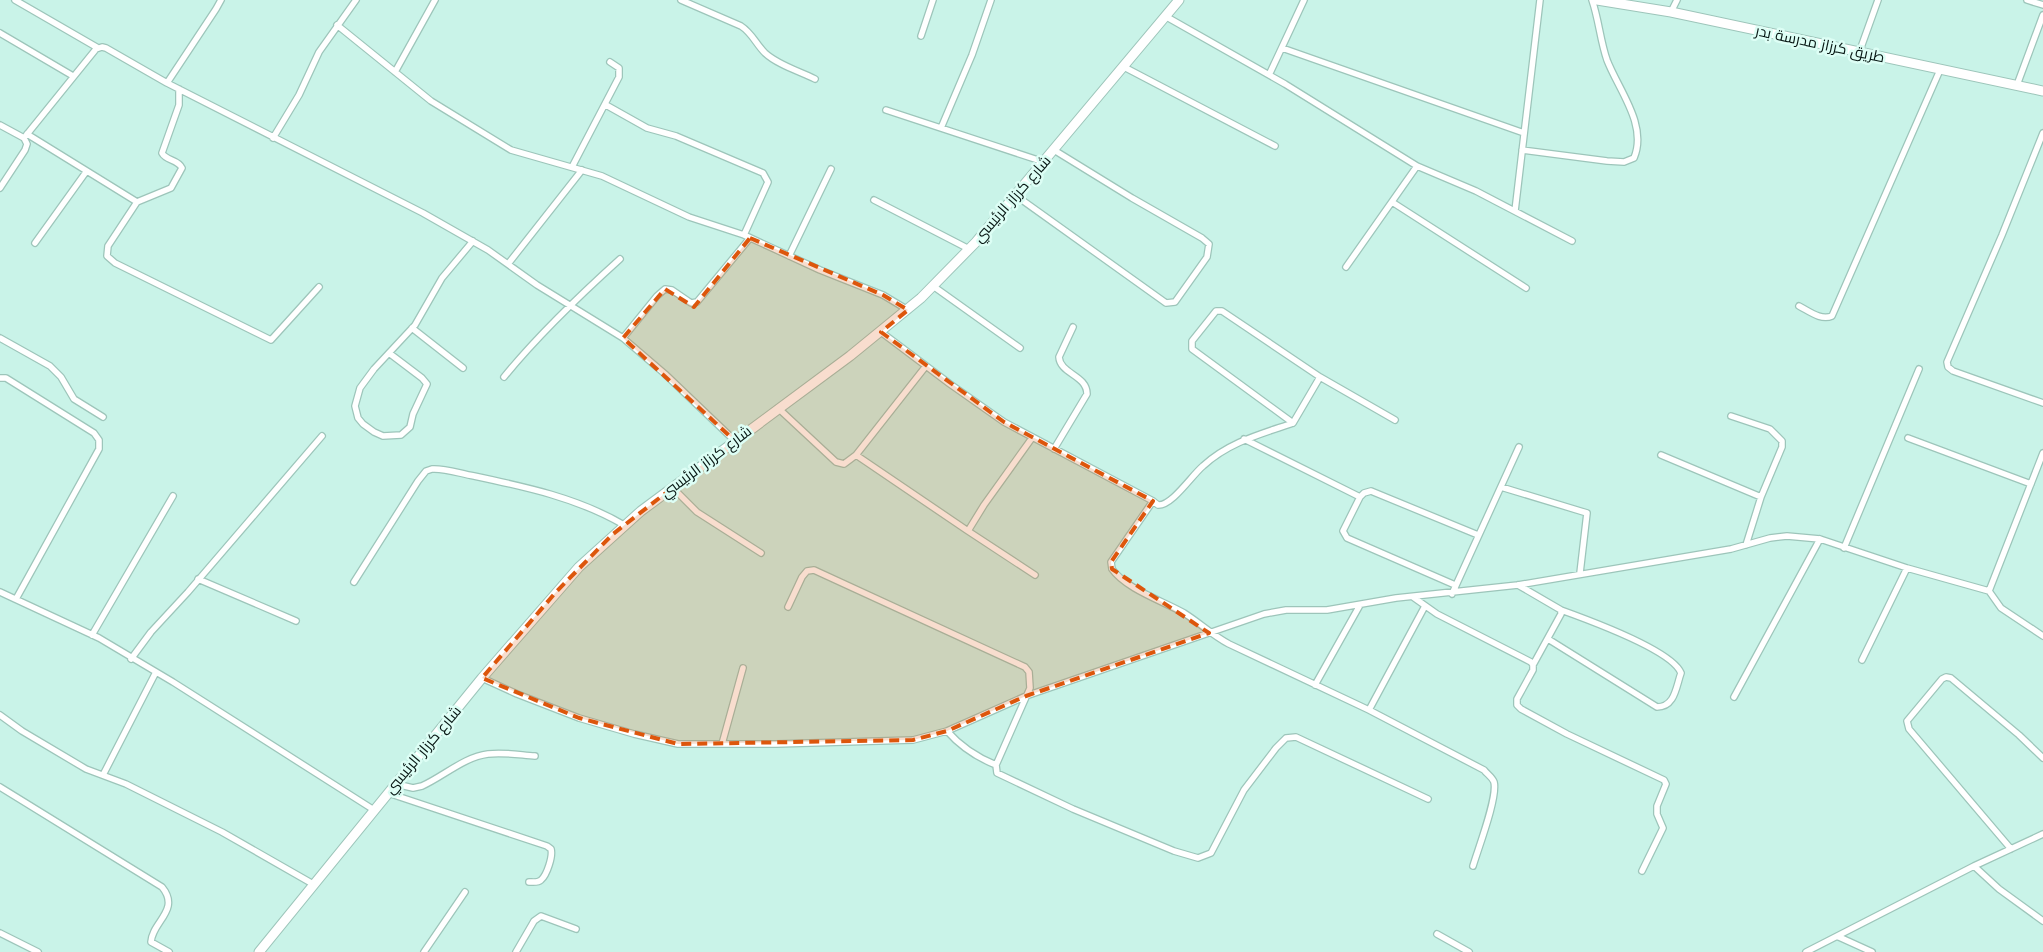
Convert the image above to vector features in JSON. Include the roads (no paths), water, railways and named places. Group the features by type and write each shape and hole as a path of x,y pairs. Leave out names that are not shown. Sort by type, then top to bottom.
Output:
{"street":[{"path":"15,0 98,48 106,48 167,84 418,210 473,241 623,338 653,363 734,440"},
{"path":"167,84 220,0"},
{"path":"273,138 299,95 319,52 356,0"},
{"path":"395,72 435,0"},
{"path":"681,0 748,30 765,53 772,59 815,79"},
{"path":"921,36 933,0"},
{"path":"941,128 972,55 991,0"},
{"name":"شارع كرزاز الرئيسي","path":"259,952 482,678 556,592 624,525 908,310 969,249 1179,0"},
{"path":"1269,75 1304,0"},
{"path":"1515,211 1540,0"},
{"path":"1522,150 1607,161 1624,162 1634,158 1638,149 1636,126 1619,82 1608,62 1599,19 1592,0"},
{"name":"طريق كرزاز مدرسة بدر","path":"1597,0 1639,3 1671,12 1859,53 2043,91"},
{"path":"1671,12 1677,0"},
{"path":"1859,53 1878,0"},
{"path":"2026,0 2043,5"},
{"path":"2017,85 2043,15"},
{"path":"1165,16 1269,75 1417,166 1476,191 1572,241"},
{"path":"338,25 444,110 511,150 602,176 689,218 744,235 883,295 908,310"},
{"path":"0,33 73,76"},
{"path":"0,188 27,146 25,136 98,48"},
{"path":"1282,48 1524,133"},
{"path":"572,167 606,105 620,72 616,65 610,62"},
{"path":"1124,67 1275,146"},
{"path":"1799,306 1820,317 1827,318 1832,316 1940,70"},
{"path":"179,89 178,105 162,153 166,158 180,164 182,168 171,188 137,202 108,246 106,252 110,260 271,340 275,338 319,287"},
{"path":"606,105 647,128 676,136 763,173 768,182 744,235"},
{"path":"886,110 1044,162"},
{"path":"0,125 25,136 137,202"},
{"path":"2043,133 1948,362 1948,368 1953,371 2043,403"},
{"path":"1015,196 1166,303 1175,302 1207,257 1209,244 1202,238 1054,150"},
{"path":"1346,267 1417,166"},
{"path":"789,256 831,169"},
{"path":"508,264 582,170"},
{"path":"35,243 86,172"},
{"path":"874,200 969,249"},
{"path":"1392,202 1526,288"},
{"path":"623,338 657,296 665,289 672,290 691,303 697,302 750,238"},
{"path":"389,353 427,384 413,414 410,427 401,435 383,436 368,428 358,418 355,406 360,388 389,353 418,321 442,278 473,241"},
{"path":"504,377 570,305 620,259"},
{"path":"933,286 1020,348"},
{"path":"1293,423 1192,349 1192,341 1216,311 1220,310 1320,377 1395,420"},
{"path":"1054,449 1087,394 1083,382 1063,367 1060,362 1059,357 1073,327"},
{"path":"412,328 463,368"},
{"path":"881,332 1004,422 1158,505 1168,503 1204,464 1227,448 1244,439 1293,423 1320,377"},
{"path":"0,338 50,366 61,377 68,392 74,399 103,417"},
{"path":"778,408 836,462 840,464 848,463 926,366"},
{"path":"1844,548 1918,369"},
{"path":"0,378 6,378 59,410 94,433 99,443 99,449 95,457 16,599"},
{"path":"1732,416 1770,429 1782,441 1782,447 1761,497 1746,545"},
{"path":"131,659 151,632 322,436"},
{"path":"968,530 1032,438"},
{"path":"1908,438 2031,484"},
{"path":"1244,439 1360,496"},
{"path":"1452,594 1519,447"},
{"path":"1989,592 2043,454"},
{"path":"856,455 1035,575"},
{"path":"1661,455 1761,497"},
{"path":"354,582 418,480 426,471 432,469 492,480 564,498 607,515 624,525"},
{"path":"672,487 697,512 761,553"},
{"path":"1501,487 1587,513 1580,573"},
{"path":"1455,585 1345,537 1343,531 1360,496 1371,492 1478,535"},
{"path":"92,635 173,496"},
{"path":"1153,501 1111,562 1112,569 1119,578 1183,613 1209,633 1369,710 1484,770 1492,778 1494,798 1473,866"},
{"path":"482,678 562,712 634,734 678,744 776,744 913,740 947,731 1026,696 1276,611 1327,610 1413,597 1518,585 1721,550 1770,538 1787,536 1820,539 1907,568 1989,592 2001,608 2043,636"},
{"path":"1734,697 1820,539"},
{"path":"1862,660 1907,568"},
{"path":"788,607 802,577 807,571 820,571 1025,667 1029,672 1031,681 995,771 999,775 1146,839 1198,858 1211,853 1244,790 1286,738 1296,737 1428,799"},
{"path":"198,579 296,621"},
{"path":"1518,585 1561,610 1644,645 1676,664 1681,673 1670,704 1664,707 1657,707 1548,639"},
{"path":"0,592 92,635 156,672 374,810"},
{"path":"1413,597 1470,632 1531,662 1533,665"},
{"path":"1314,685 1360,605"},
{"path":"1369,710 1425,606"},
{"path":"1561,610 1561,614 1517,699 1517,705 1567,734 1664,780 1666,784 1657,806 1657,814 1663,828 1642,871"},
{"path":"722,744 743,668"},
{"path":"102,776 156,672"},
{"path":"2011,849 1909,729 1908,721 1942,679 1946,677 1951,678 2019,735 2043,758"},
{"path":"0,715 22,731 86,769 126,784 222,832 313,884"},
{"path":"947,731 974,756 996,765"},
{"path":"396,784 413,788 422,786 474,758 487,754 503,753 535,756"},
{"path":"0,787 162,888 167,894 168,906 151,940 154,945 169,952"},
{"path":"388,793 548,846 552,854 543,879 538,882 529,882"},
{"path":"1806,952 1839,937 1974,866 2043,834"},
{"path":"1974,866 1999,888 2043,921"},
{"path":"424,952 465,892"},
{"path":"516,952 534,921 541,916 576,929"},
{"path":"0,933 38,952"},
{"path":"1437,934 1469,952"},
{"path":"1839,937 1872,952"}]}
